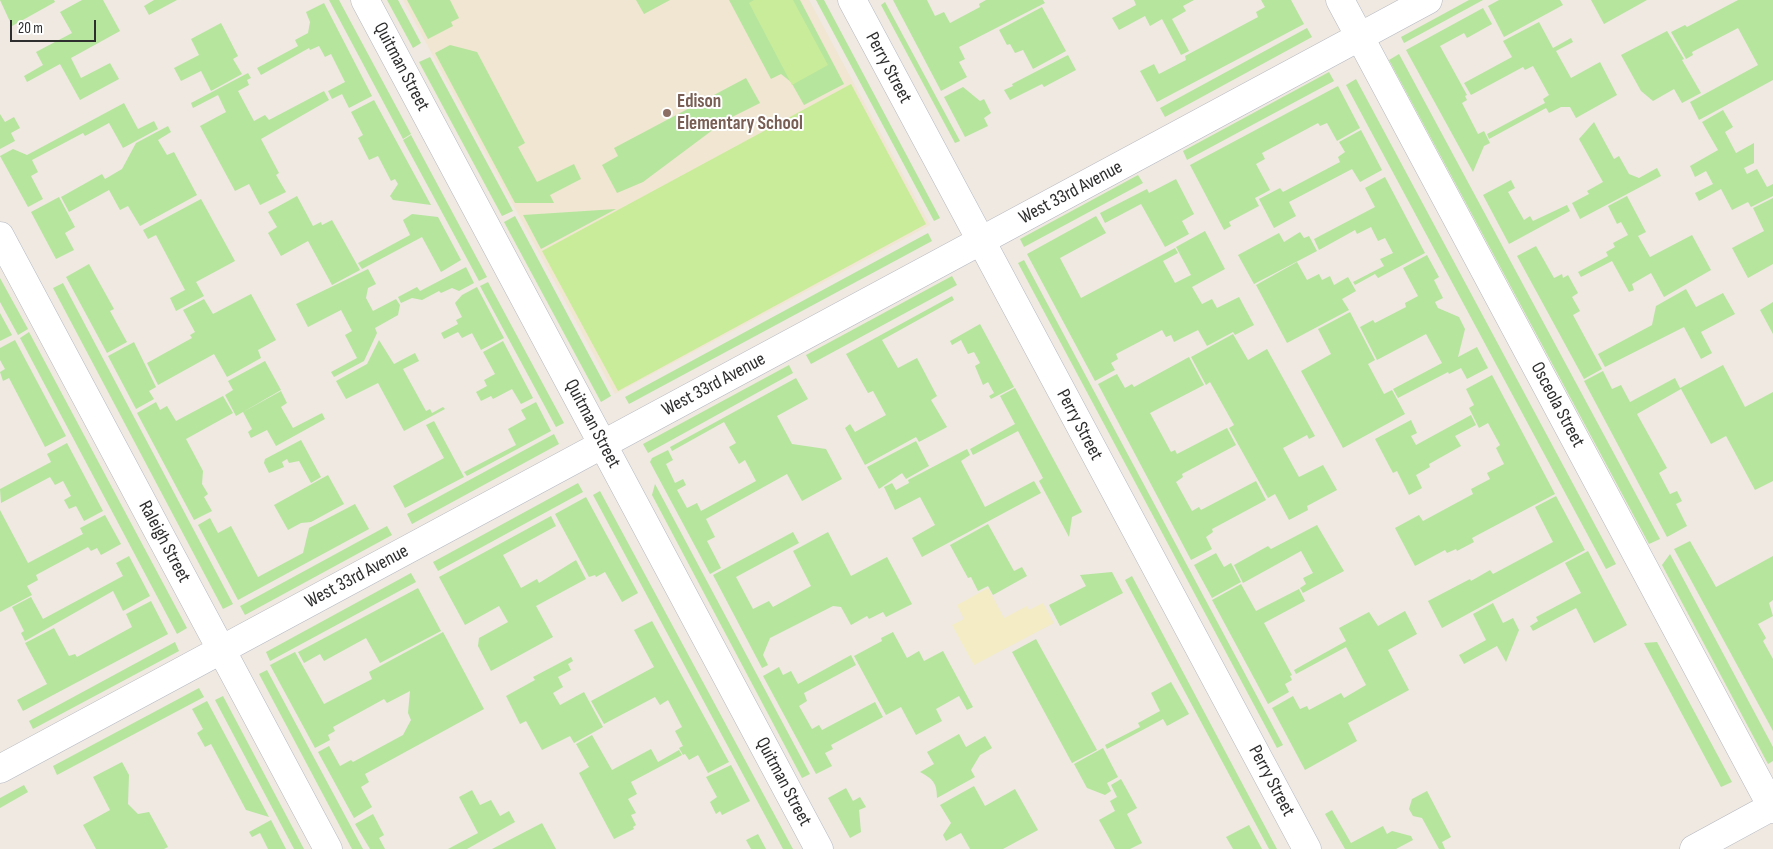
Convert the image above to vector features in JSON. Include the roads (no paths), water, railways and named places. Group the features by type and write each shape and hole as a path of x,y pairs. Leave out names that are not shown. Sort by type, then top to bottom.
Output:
{"street":[{"name":"Quitman Street","path":"365,0 818,849"},
{"name":"Perry Street","path":"852,0 1307,849"},
{"name":"Osceola Street","path":"1340,0 1773,807"},
{"name":"West 33rd Avenue","path":"0,769 1428,0"},
{"name":"Raleigh Street","path":"0,236 328,849"},
{"path":"1694,849 1773,807"}],"place":[{"name":"Edison Elementary School","path":"667,113"}]}
